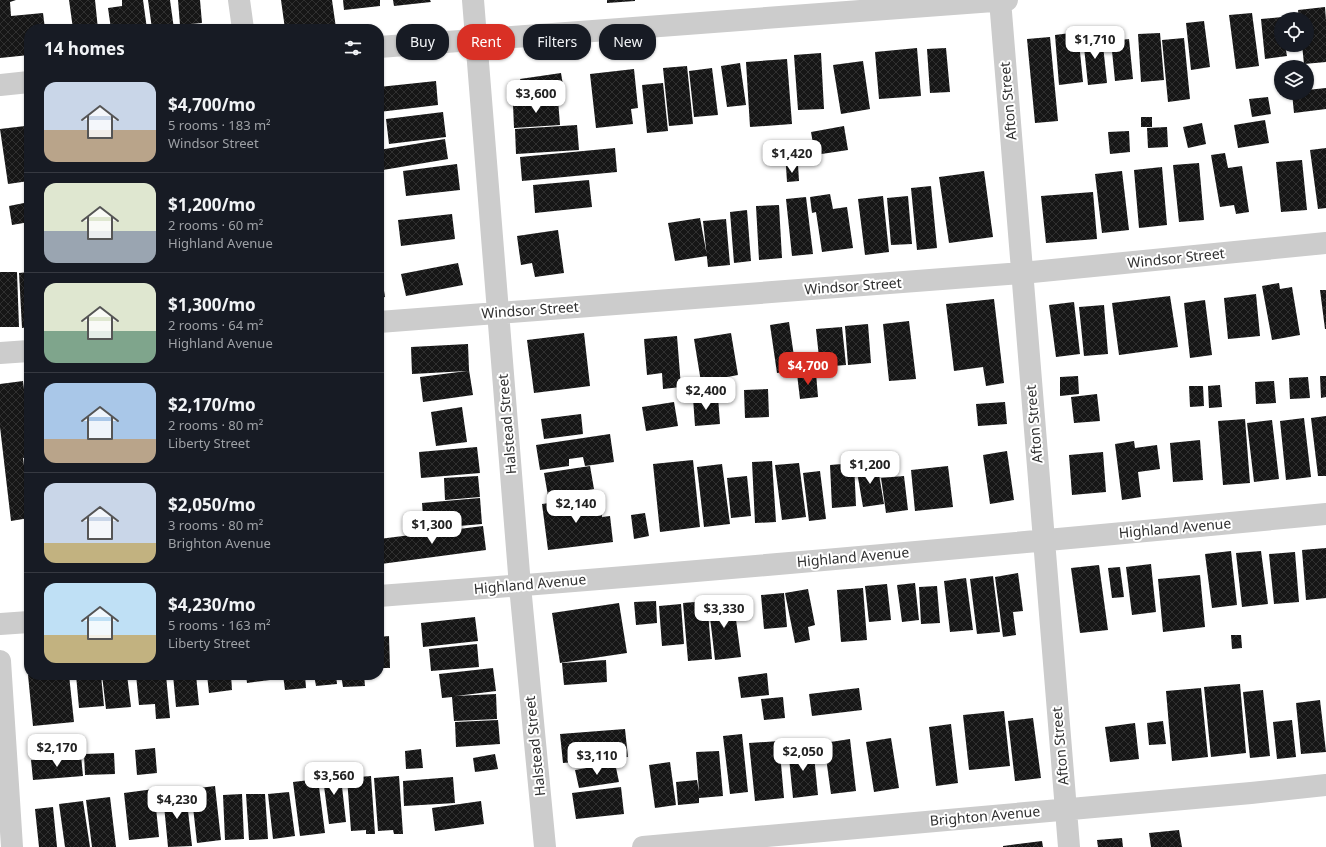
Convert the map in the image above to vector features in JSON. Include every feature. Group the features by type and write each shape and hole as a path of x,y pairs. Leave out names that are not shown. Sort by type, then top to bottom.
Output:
{"street":[{"path":"239,0 242,24"},
{"name":"Halstead Street","path":"473,0 475,24"},
{"path":"515,37 1002,0"},
{"name":"Afton Street","path":"1002,0 1043,541 1069,847"},
{"path":"384,47 457,41"},
{"name":"Halstead Street","path":"478,60 520,586 545,847"},
{"path":"0,86 24,83"},
{"name":"Windsor Street","path":"384,322 1022,273 1326,244"},
{"path":"0,353 24,351"},
{"name":"Highland Avenue","path":"384,596 520,586 1043,541 1326,514"},
{"path":"0,624 24,622"},
{"path":"0,661 12,847"},
{"name":"Brighton Avenue","path":"643,847 1326,785"}],"building":[{"path":"0,0 16,0 10,2 11,16 43,13 44,24 24,24 24,56 0,58"},
{"path":"69,0 95,0 97,24 72,24"},
{"path":"122,0 143,0 146,24 110,24 108,8 122,6"},
{"path":"148,0 170,0 173,24 151,24"},
{"path":"178,0 200,0 202,23 180,24"},
{"path":"281,0 332,0 335,24 284,24"},
{"path":"343,0 380,0 380,6 344,10"},
{"path":"393,0 430,0 431,2 394,6"},
{"path":"607,0 635,0 635,1 607,3"},
{"path":"1325,7 1326,62 1314,63 1314,60 1304,60 1303,52 1314,52 1314,12 1298,12 1298,10"},
{"path":"1252,13 1259,66 1236,69 1229,15"},
{"path":"1274,18 1274,52 1286,52 1287,56 1265,59 1261,19"},
{"path":"1204,21 1210,67 1191,70 1186,23"},
{"path":"1078,32 1083,82 1059,85 1055,35"},
{"path":"1160,33 1164,80 1141,82 1138,34"},
{"path":"1102,36 1107,83 1088,85 1083,38"},
{"path":"1050,37 1058,121 1035,123 1027,39"},
{"path":"1184,38 1190,99 1168,102 1162,40"},
{"path":"1129,39 1133,79 1115,81 1111,41"},
{"path":"917,48 921,96 879,99 875,52"},
{"path":"946,48 950,92 930,93 927,49"},
{"path":"821,53 824,109 798,110 794,55"},
{"path":"787,59 792,124 750,127 746,62"},
{"path":"863,61 870,109 841,114 833,65"},
{"path":"740,63 746,105 727,107 721,66"},
{"path":"687,66 693,124 669,126 663,68"},
{"path":"712,68 718,115 694,117 689,71"},
{"path":"634,69 638,108 631,109 633,124 596,128 590,74"},
{"path":"561,73 564,91 523,97 520,79"},
{"path":"436,81 438,105 384,111 384,86"},
{"path":"663,83 668,131 647,133 642,85"},
{"path":"1326,88 1326,109 1294,113 1293,100 1314,100 1314,89"},
{"path":"1268,97 1271,114 1252,117 1249,99"},
{"path":"558,100 560,125 514,128 513,104"},
{"path":"443,112 446,137 389,144 386,119"},
{"path":"1141,117 1152,117 1152,127 1141,127"},
{"path":"1265,120 1269,143 1238,148 1234,125"},
{"path":"1202,123 1206,144 1188,148 1183,127"},
{"path":"577,125 579,150 516,154 515,129"},
{"path":"24,126 24,182 8,184 0,129"},
{"path":"844,126 848,150 815,155 811,132"},
{"path":"1167,127 1168,147 1148,148 1147,128"},
{"path":"1129,131 1130,152 1110,154 1108,132"},
{"path":"445,139 448,159 384,170 384,149"},
{"path":"615,148 617,172 522,181 520,157"},
{"path":"1326,148 1326,208 1318,209 1310,150"},
{"path":"1225,153 1228,168 1242,166 1249,212 1236,214 1234,205 1220,207 1211,155"},
{"path":"1302,160 1307,210 1281,212 1276,162"},
{"path":"1199,163 1204,220 1179,222 1173,165"},
{"path":"457,164 460,190 406,196 403,171"},
{"path":"798,165 799,181 787,182 786,166"},
{"path":"1162,167 1167,225 1139,228 1134,170"},
{"path":"984,171 993,237 949,243 939,177"},
{"path":"1122,171 1129,230 1102,233 1095,174"},
{"path":"589,180 592,207 535,213 533,185"},
{"path":"931,186 937,248 917,250 911,188"},
{"path":"1093,192 1097,239 1046,243 1041,196"},
{"path":"830,194 833,209 847,207 853,248 822,252 816,212 812,213 810,197"},
{"path":"883,196 889,252 865,255 858,199"},
{"path":"908,196 912,244 891,245 887,198"},
{"path":"806,197 813,254 792,256 786,199"},
{"path":"24,203 24,223 12,225 9,206"},
{"path":"779,205 782,258 759,260 756,206"},
{"path":"747,210 751,261 734,263 730,212"},
{"path":"452,214 455,239 401,246 398,220"},
{"path":"700,218 707,256 675,261 668,223"},
{"path":"726,219 730,265 708,267 703,221"},
{"path":"558,230 564,273 535,277 532,263 521,265 517,236"},
{"path":"458,263 463,285 406,296 401,274"},
{"path":"0,272 17,272 19,327 0,327"},
{"path":"24,272 24,328 22,328 19,273"},
{"path":"1279,283 1280,289 1292,287 1300,335 1272,340 1262,286"},
{"path":"1320,290 1326,290 1326,329 1325,329"},
{"path":"1256,294 1260,336 1228,339 1224,298"},
{"path":"1170,296 1178,347 1119,355 1112,303"},
{"path":"994,299 1004,383 986,386 983,367 954,371 946,304"},
{"path":"1205,300 1212,355 1190,358 1184,303"},
{"path":"1074,302 1080,354 1056,357 1049,305"},
{"path":"1104,305 1108,354 1084,356 1079,307"},
{"path":"909,321 916,379 889,381 883,324"},
{"path":"789,322 796,370 777,373 770,325"},
{"path":"868,324 871,363 848,365 845,326"},
{"path":"842,327 846,365 820,367 816,329"},
{"path":"584,333 590,386 534,393 527,340"},
{"path":"731,333 738,375 701,382 694,339"},
{"path":"677,336 681,387 663,389 662,373 647,375 644,339"},
{"path":"468,344 469,370 473,395 423,402 420,377 467,371 412,374 411,347"},
{"path":"816,373 818,397 800,399 797,374"},
{"path":"1078,376 1079,394 1060,396 1060,377"},
{"path":"1320,376 1326,376 1326,397 1321,398"},
{"path":"1308,377 1310,398 1290,399 1289,378"},
{"path":"23,381 24,390 24,519 11,521 0,427 0,384"},
{"path":"1274,381 1276,403 1256,404 1255,382"},
{"path":"1220,385 1222,407 1209,408 1208,386"},
{"path":"1189,386 1203,386 1204,406 1190,407"},
{"path":"768,389 769,417 745,418 744,390"},
{"path":"1097,394 1100,421 1074,423 1071,397"},
{"path":"718,397 720,424 695,426 693,398"},
{"path":"674,402 678,426 646,431 642,407"},
{"path":"1005,402 1007,424 978,426 976,404"},
{"path":"462,407 467,442 436,446 431,412"},
{"path":"581,414 583,434 544,439 541,419"},
{"path":"1326,416 1326,476 1318,476 1311,418"},
{"path":"1304,418 1311,477 1286,480 1280,421"},
{"path":"1245,419 1250,483 1223,485 1218,421"},
{"path":"1272,420 1279,479 1254,482 1247,423"},
{"path":"610,434 614,462 585,466 583,457 569,459 569,466 540,470 536,445"},
{"path":"1200,440 1203,480 1173,482 1170,443"},
{"path":"1134,441 1135,448 1157,445 1160,469 1138,472 1141,497 1122,500 1115,444"},
{"path":"477,447 480,473 421,478 419,452"},
{"path":"1007,451 1014,500 990,504 983,455"},
{"path":"1103,452 1106,492 1072,495 1069,455"},
{"path":"693,460 700,527 660,532 653,464"},
{"path":"772,461 776,522 755,523 752,462"},
{"path":"799,463 806,517 782,520 775,465"},
{"path":"854,463 856,506 832,508 830,465"},
{"path":"877,463 884,504 863,507 856,466"},
{"path":"722,464 730,524 704,527 697,467"},
{"path":"590,466 594,489 548,496 544,473"},
{"path":"948,466 953,507 915,511 911,470"},
{"path":"820,471 826,519 809,521 803,473"},
{"path":"478,476 480,497 445,500 444,478"},
{"path":"747,476 751,516 731,518 727,478"},
{"path":"904,476 908,510 886,513 881,478"},
{"path":"600,496 602,517 610,516 613,542 548,550 542,504"},
{"path":"480,498 482,524 424,529 422,503"},
{"path":"645,513 649,536 634,539 631,515"},
{"path":"483,526 486,550 384,564 384,538"},
{"path":"1326,548 1326,598 1306,600 1302,550"},
{"path":"1231,551 1237,605 1212,608 1205,554"},
{"path":"1261,551 1268,604 1242,607 1236,553"},
{"path":"1295,552 1299,602 1274,604 1269,554"},
{"path":"1151,564 1156,612 1132,615 1126,567"},
{"path":"1099,565 1108,630 1080,633 1071,568"},
{"path":"1120,567 1124,597 1112,598 1108,568"},
{"path":"1018,573 1023,611 1013,612 1016,635 1003,637 995,577"},
{"path":"1200,575 1205,627 1163,632 1158,579"},
{"path":"993,576 1000,632 977,634 970,579"},
{"path":"966,578 973,630 950,632 944,581"},
{"path":"915,583 919,620 902,622 897,585"},
{"path":"887,584 891,620 869,622 865,586"},
{"path":"937,586 940,623 921,624 919,587"},
{"path":"863,588 867,640 841,642 837,590"},
{"path":"808,589 815,625 808,627 810,640 795,643 785,593"},
{"path":"784,593 787,627 764,629 761,595"},
{"path":"733,597 741,657 715,660 708,600"},
{"path":"656,601 657,623 636,625 634,602"},
{"path":"707,601 712,659 688,661 683,603"},
{"path":"619,603 627,653 560,663 552,613"},
{"path":"681,604 684,644 662,646 659,606"},
{"path":"475,617 478,641 423,647 421,623"},
{"path":"1231,635 1241,635 1242,648 1232,649"},
{"path":"384,636 389,636 390,668 384,668"},
{"path":"477,644 479,667 431,671 429,649"},
{"path":"606,660 607,682 564,685 562,663"},
{"path":"493,668 496,691 456,696 496,694 497,719 454,721 452,697 442,698 439,674"},
{"path":"767,673 769,695 741,698 738,677"},
{"path":"28,680 70,680 74,722 33,726"},
{"path":"76,680 101,680 104,706 79,708"},
{"path":"103,680 128,680 131,707 106,709"},
{"path":"136,680 166,680 170,718 156,719 155,704 139,705"},
{"path":"173,680 196,680 199,705 176,707"},
{"path":"208,680 231,680 232,690 209,693"},
{"path":"247,680 270,680 247,683"},
{"path":"284,680 305,680 306,688 285,690"},
{"path":"315,680 337,680 337,684 316,686"},
{"path":"342,680 364,680 365,686 343,687"},
{"path":"1240,684 1246,753 1211,757 1204,687"},
{"path":"859,688 862,710 812,716 809,694"},
{"path":"1201,688 1208,757 1172,761 1166,691"},
{"path":"1263,690 1270,756 1250,758 1243,692"},
{"path":"783,697 785,718 764,720 761,699"},
{"path":"1320,700 1326,752 1301,754 1296,703"},
{"path":"1004,711 1010,766 969,770 963,715"},
{"path":"1033,718 1041,778 1015,781 1008,721"},
{"path":"498,720 500,744 456,747 455,722"},
{"path":"1292,720 1296,757 1277,759 1273,722"},
{"path":"1163,721 1166,744 1149,745 1147,723"},
{"path":"1135,723 1139,759 1110,762 1105,727"},
{"path":"951,724 958,783 936,786 929,727"},
{"path":"625,729 628,757 563,763 560,734"},
{"path":"742,734 748,792 730,794 723,736"},
{"path":"891,738 899,788 874,792 866,742"},
{"path":"850,739 856,791 831,794 824,743"},
{"path":"779,741 784,798 755,801 749,743"},
{"path":"813,746 818,795 793,798 788,748"},
{"path":"155,748 157,773 137,775 135,750"},
{"path":"421,749 423,768 406,769 405,751"},
{"path":"719,751 723,796 699,798 699,803 678,805 676,782 697,780 699,792 696,752"},
{"path":"114,753 115,774 85,775 84,754"},
{"path":"495,754 498,769 475,772 473,758"},
{"path":"81,756 83,776 33,780 31,760"},
{"path":"670,762 676,805 655,808 649,765"},
{"path":"615,763 619,782 579,788 575,770"},
{"path":"340,769 346,822 329,824 322,771"},
{"path":"371,776 375,834 366,834 366,830 351,831 347,778"},
{"path":"399,776 403,834 394,834 393,830 378,831 374,778"},
{"path":"453,777 455,803 404,806 403,781"},
{"path":"318,779 325,833 300,836 293,782"},
{"path":"215,786 221,840 197,843 191,789"},
{"path":"621,787 624,814 576,819 572,793"},
{"path":"154,789 159,837 129,840 124,793"},
{"path":"289,792 295,836 273,839 268,794"},
{"path":"186,793 192,846 168,847 163,795"},
{"path":"242,794 244,839 225,840 223,795"},
{"path":"246,794 265,794 268,839 249,840"},
{"path":"110,797 116,847 92,847 86,800"},
{"path":"83,801 90,847 65,847 59,804"},
{"path":"481,801 484,824 435,831 432,808"},
{"path":"53,807 57,847 39,847 35,809"},
{"path":"1179,830 1182,847 1151,847 1149,833"},
{"path":"1122,838 1123,847 1098,847 1097,840"},
{"path":"1042,841 1043,847 1003,847 1003,846"}]}
